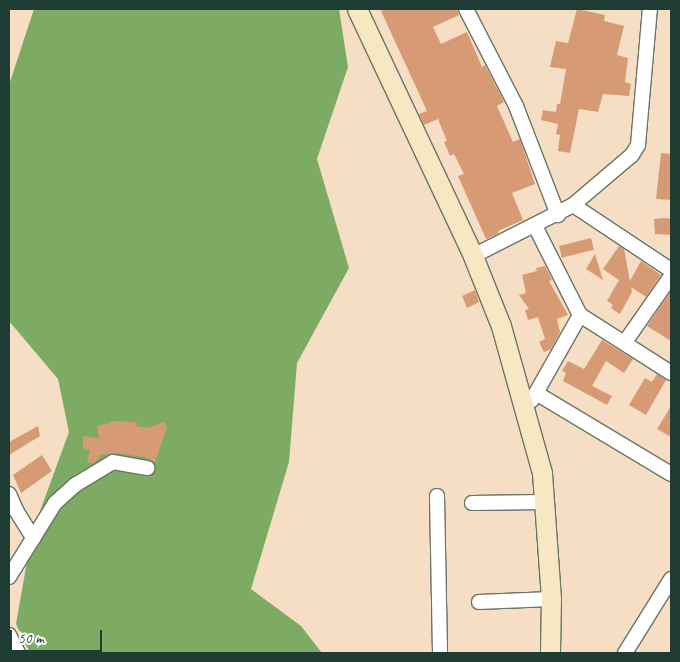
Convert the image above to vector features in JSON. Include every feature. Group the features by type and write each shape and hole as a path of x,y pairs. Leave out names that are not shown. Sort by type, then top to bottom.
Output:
{"street":[{"path":"357,9 473,256 531,401 542,473 551,599 550,653"},
{"path":"466,9 516,106 558,215"},
{"path":"473,256 558,215 573,205 624,164 638,145 650,9"},
{"path":"573,205 671,270"},
{"path":"535,226 580,315 671,373"},
{"path":"625,342 671,276"},
{"path":"531,401 580,315"},
{"path":"531,401 671,474"},
{"path":"9,577 54,503 75,485 113,462 147,468"},
{"path":"9,494 17,512 34,538"},
{"path":"437,496 440,653"},
{"path":"472,503 544,502"},
{"path":"625,653 671,579"},
{"path":"479,602 551,599"},
{"path":"9,635 18,653"}],"green space":[{"path":"34,9 339,9 348,67 317,159 349,268 297,363 289,462 251,589 301,626 322,653 30,653 16,624 32,533 69,432 58,379 9,321 9,85"}],"building":[{"path":"386,9 457,9 459,15 433,27 441,44 467,32 482,67 485,65 504,102 497,106 513,142 520,139 535,184 512,193 523,220 498,231 499,233 486,239 458,176 464,174 454,154 450,156 444,142 447,141 438,119 424,125 419,114 427,111 381,11"},
{"path":"577,9 605,15 604,21 624,26 617,55 628,58 625,82 631,84 629,96 603,94 598,112 579,109 570,153 558,151 560,135 556,134 558,124 541,120 543,110 556,112 557,104 560,104 566,69 550,67 556,41 568,43"},
{"path":"661,153 671,154 671,200 656,199"},
{"path":"654,219 671,219 671,235 655,234"},
{"path":"591,238 594,250 562,258 559,246"},
{"path":"619,246 624,249 630,281 641,261 661,275 646,297 631,287 632,292 620,314 611,308 613,305 607,301 619,280 603,269"},
{"path":"595,254 603,280 586,269"},
{"path":"545,266 552,280 549,281 568,315 557,319 560,332 551,349 544,352 539,342 545,339 538,317 528,320 525,310 529,309 519,295 526,293 522,275 537,271 536,268"},
{"path":"475,290 479,302 467,308 462,296"},
{"path":"671,291 671,341 647,326"},
{"path":"602,340 633,359 624,373 606,361 592,386 612,396 607,405 563,381 566,373 562,371 568,361 584,369"},
{"path":"657,374 666,380 646,415 629,405 645,378 652,382"},
{"path":"671,406 671,437 657,429"},
{"path":"110,421 137,422 136,426 148,428 164,422 167,427 155,462 144,457 114,453 101,455 94,463 87,462 90,450 83,448 83,436 99,439 97,426 110,423"},
{"path":"38,426 40,436 9,455 9,442"},
{"path":"42,455 52,471 21,493 13,475"}]}
